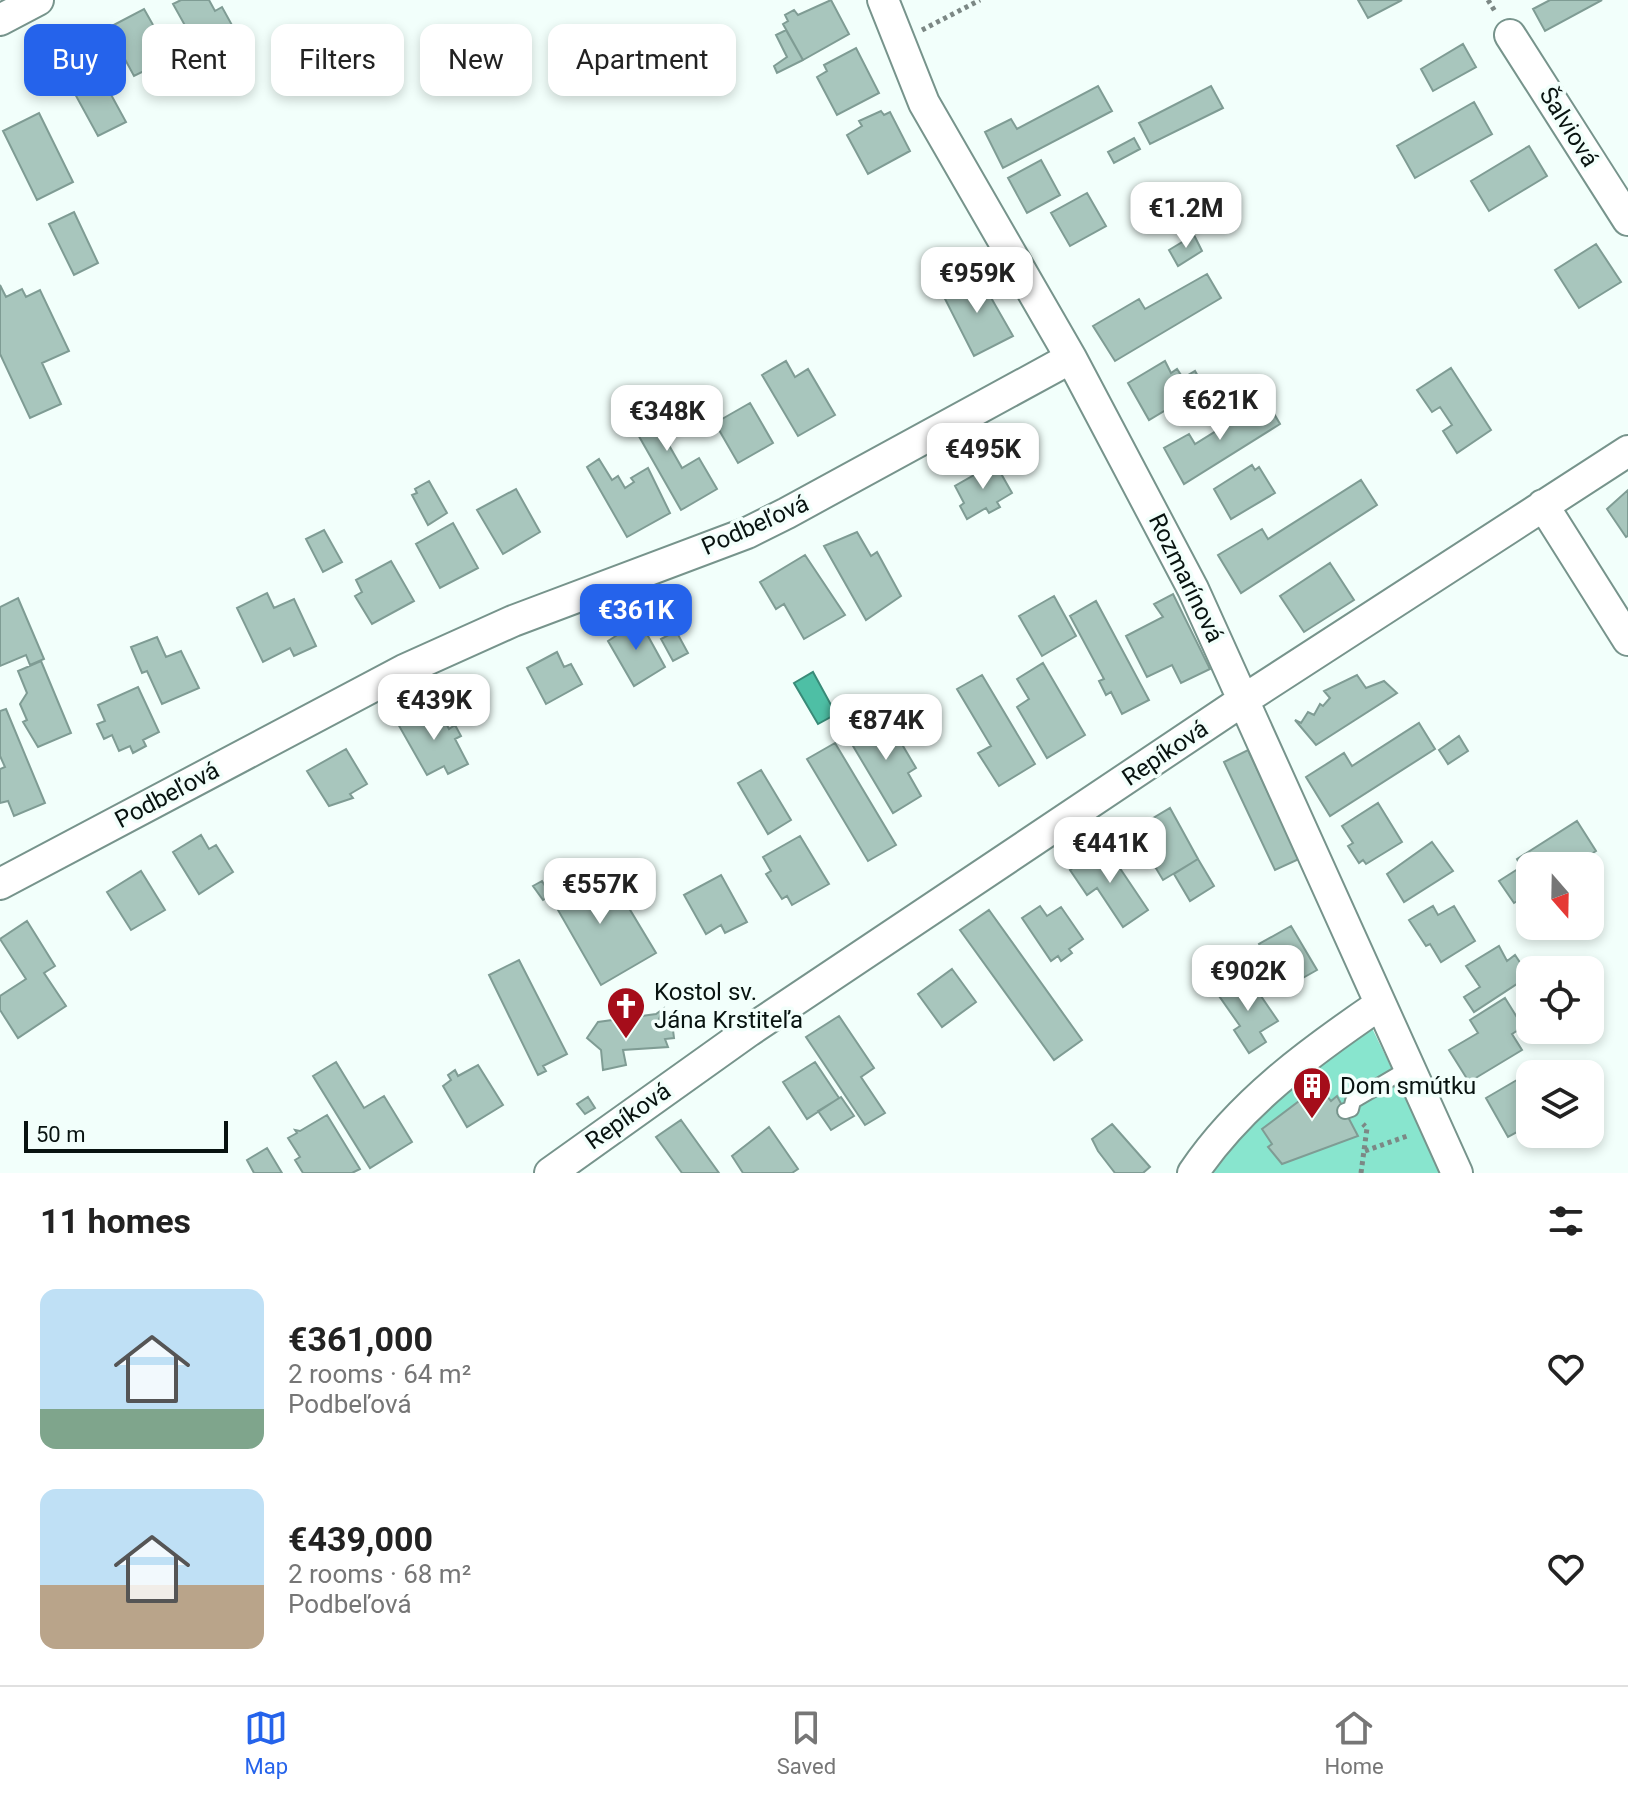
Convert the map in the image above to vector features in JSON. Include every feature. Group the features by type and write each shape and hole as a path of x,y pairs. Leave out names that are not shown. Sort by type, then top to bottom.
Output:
{"street":[{"path":"1,17 38,0"},
{"name":"Rozmarínová","path":"883,0 924,103 1071,358 1187,576 1457,1173"},
{"name":"Šalviová","path":"1510,35 1628,220"},
{"name":"Podbeľová","path":"0,884 404,670 513,621 747,533 1071,358"},
{"name":"Repíková","path":"550,1173 749,1031 1245,699 1628,451"},
{"path":"1543,505 1628,640"},
{"path":"1193,1173 1215,1141 1308,1053 1379,1005"}],"lane":[{"path":"1348,1110 1353,1101 1409,1068"}],"path":[{"path":"900,41 980,0"},
{"path":"1348,1110 1367,1128 1361,1173"},
{"path":"1365,1151 1435,1125"}],"shaded area":[{"path":"813,672 836,714 818,724 794,683"},
{"path":"1370,1024 1443,1173 1202,1173 1222,1142"}],"building":[{"path":"181,0 209,0 215,11 222,7 231,24 184,24 173,4"},
{"path":"831,0 849,34 803,60 783,24 788,21 785,15 794,10 798,15"},
{"path":"1358,0 1402,0 1368,18"},
{"path":"1550,0 1602,0 1545,31 1533,9"},
{"path":"144,9 152,24 142,24 142,72 134,76 126,61 126,24 116,24"},
{"path":"786,30 803,60 777,73 774,66 787,57 776,35"},
{"path":"1463,44 1476,67 1433,91 1421,69"},
{"path":"856,48 879,93 837,115 817,77 827,71 824,65"},
{"path":"1098,86 1112,111 1003,168 985,132 1011,119 1017,129"},
{"path":"1211,86 1223,108 1150,144 1139,123"},
{"path":"76,96 112,96 126,122 98,136"},
{"path":"1474,102 1492,134 1415,178 1397,146"},
{"path":"881,111 884,115 890,112 910,151 868,174 847,135 862,126 859,121"},
{"path":"39,113 73,182 37,200 3,131"},
{"path":"1134,138 1140,149 1114,163 1108,152"},
{"path":"1529,146 1547,176 1489,211 1471,181"},
{"path":"1041,160 1060,195 1027,213 1008,178"},
{"path":"1087,193 1106,226 1070,246 1051,213"},
{"path":"74,212 98,263 74,275 49,224"},
{"path":"1194,235 1202,251 1178,266 1169,250"},
{"path":"1596,244 1621,282 1579,308 1555,270"},
{"path":"1207,274 1221,298 1115,361 1093,326 1139,299 1145,309"},
{"path":"978,275 1013,336 974,356 942,293"},
{"path":"0,285 6,297 22,289 26,297 40,290 69,351 42,363 61,404 30,418 0,354"},
{"path":"786,361 795,377 808,369 835,415 798,436 762,375"},
{"path":"1165,361 1171,373 1177,369 1183,378 1195,371 1204,387 1149,420 1128,383"},
{"path":"1451,368 1491,430 1457,453 1443,431 1452,425 1440,407 1432,412 1417,390"},
{"path":"643,389 671,438 666,440 682,468 699,458 717,489 681,510 620,403"},
{"path":"1266,400 1280,424 1184,484 1164,448 1189,434 1195,444"},
{"path":"750,403 773,443 738,463 715,423"},
{"path":"599,459 612,480 618,476 625,488 634,482 631,478 648,468 670,513 627,537 587,467"},
{"path":"995,463 1012,493 997,502 1000,507 989,513 986,508 967,519 960,506 964,503 955,486"},
{"path":"1252,465 1255,470 1259,467 1275,493 1231,519 1214,489"},
{"path":"1361,480 1377,505 1241,593 1218,555 1262,529 1268,539"},
{"path":"429,481 447,513 428,525 412,495 417,493 415,489"},
{"path":"516,489 540,532 503,554 477,510"},
{"path":"1628,490 1628,536 1626,537 1607,509"},
{"path":"453,523 478,568 440,588 416,544"},
{"path":"324,530 342,562 323,572 306,539"},
{"path":"857,532 871,556 877,552 901,596 866,620 824,546"},
{"path":"805,555 845,615 804,639 784,604 776,609 760,582"},
{"path":"391,561 414,601 372,624 355,596 362,592 356,580"},
{"path":"1330,563 1354,600 1304,632 1280,596"},
{"path":"267,593 274,608 294,599 316,646 294,656 290,648 263,662 237,608"},
{"path":"1173,594 1210,669 1181,683 1172,665 1147,677 1126,636 1163,617 1154,604"},
{"path":"1054,596 1076,636 1042,656 1019,616"},
{"path":"18,598 44,659 30,665 26,655 0,666 0,607"},
{"path":"1096,601 1149,700 1122,714 1111,692 1106,695 1099,681 1104,679 1070,616"},
{"path":"637,616 665,667 634,686 608,641 625,630 622,625"},
{"path":"676,631 688,653 673,661 661,639"},
{"path":"157,637 166,657 181,651 199,688 162,704 147,671 142,673 131,647"},
{"path":"557,652 564,667 571,664 582,684 546,704 527,668"},
{"path":"41,661 71,733 38,747 23,722 27,720 20,704 27,693 18,671"},
{"path":"1043,663 1085,735 1047,758 1017,707 1029,699 1017,679"},
{"path":"982,675 1035,764 999,786 978,753 991,746 957,689"},
{"path":"1357,675 1366,688 1384,681 1397,693 1316,745 1295,720 1301,723 1308,712 1314,715 1320,704 1323,706 1330,698 1324,691"},
{"path":"138,687 159,732 143,740 146,746 133,753 130,746 119,751 112,735 104,739 97,724 105,721 98,705"},
{"path":"438,708 449,729 455,725 461,736 455,739 468,764 448,774 444,766 427,775 398,724 418,713 420,717"},
{"path":"6,709 45,803 14,816 8,801 0,803 0,769 5,767 0,756 0,711"},
{"path":"887,719 916,768 908,773 921,796 893,813 850,741 860,725"},
{"path":"1419,723 1435,749 1330,816 1306,777 1344,753 1352,766"},
{"path":"1459,736 1468,751 1448,764 1439,750"},
{"path":"835,743 896,845 868,861 807,759"},
{"path":"346,749 367,784 350,794 353,798 329,806 307,771"},
{"path":"1248,750 1299,859 1275,870 1224,762"},
{"path":"761,770 791,820 768,834 738,783"},
{"path":"1378,803 1402,842 1366,864 1363,860 1359,863 1348,846 1353,843 1342,826"},
{"path":"1170,808 1198,859 1163,880 1151,860 1138,862 1134,844 1139,840 1133,830"},
{"path":"1577,821 1596,851 1594,852 1528,852"},
{"path":"201,835 209,849 216,845 233,872 199,894 173,852"},
{"path":"800,836 829,884 792,905 787,896 782,899 766,874 771,871 763,857"},
{"path":"1432,842 1453,871 1404,902 1387,874"},
{"path":"1105,846 1148,910 1123,927 1097,888 1087,895 1070,870"},
{"path":"1198,859 1214,886 1190,901 1174,874"},
{"path":"1516,870 1516,902 1514,903 1499,881"},
{"path":"141,871 165,910 131,930 107,892"},
{"path":"570,871 586,896 612,880 656,953 601,985 550,896 543,900 533,886 542,881 545,886"},
{"path":"721,875 747,922 725,933 721,925 706,934 684,895"},
{"path":"1040,906 1047,916 1061,907 1083,939 1069,949 1072,953 1061,961 1058,956 1051,961 1022,918"},
{"path":"1433,906 1438,915 1454,906 1475,941 1441,962 1409,920"},
{"path":"989,910 1082,1040 1054,1060 960,930"},
{"path":"27,921 55,966 44,973 66,1006 18,1038 0,1010 0,996 26,979 0,939"},
{"path":"1291,926 1317,970 1285,988 1277,974 1272,977 1266,966 1270,964 1259,944"},
{"path":"1499,946 1507,961 1516,956 1516,985 1474,1012 1464,997 1480,987 1466,966"},
{"path":"519,960 567,1054 543,1066 546,1071 538,1075 489,975"},
{"path":"952,969 976,1002 942,1027 918,994"},
{"path":"1248,977 1278,1021 1260,1032 1266,1042 1249,1053 1234,1030 1240,1026 1217,993"},
{"path":"1505,998 1516,1016 1516,1031 1512,1034 1522,1050 1469,1082 1449,1050 1478,1033 1470,1020"},
{"name":"Kostol sv. Jána Krstiteľa","path":"663,1009 657,1024 672,1022 674,1038 665,1039 668,1047 623,1050 626,1065 603,1070 601,1050 587,1038 598,1022 656,1014"},
{"path":"839,1016 874,1068 861,1077 885,1113 865,1125 806,1037"},
{"path":"336,1062 364,1108 384,1096 412,1142 370,1168 313,1076"},
{"path":"815,1062 839,1098 807,1119 783,1082"},
{"path":"478,1065 503,1105 467,1127 443,1086 451,1080 448,1075 455,1070 458,1076"},
{"path":"1516,1080 1516,1133 1508,1137 1486,1098"},
{"name":"Dom smútku","path":"1319,1086 1331,1101 1337,1096 1358,1136 1282,1164 1268,1147 1272,1144 1262,1129"},
{"path":"588,1097 595,1108 585,1114 577,1104"},
{"path":"841,1097 854,1116 831,1130 818,1111"},
{"path":"327,1115 360,1169 352,1173 303,1173 295,1160 300,1157 288,1138 297,1133 295,1130 300,1131"},
{"path":"681,1120 719,1173 682,1173 656,1137"},
{"path":"1112,1124 1150,1167 1143,1173 1115,1173 1098,1151 1092,1139"},
{"path":"769,1127 798,1169 792,1173 743,1173 732,1156"},
{"path":"267,1148 282,1173 254,1173 247,1160"}],"place":[{"name":"Kostol sv. Jána Krstiteľa","path":"626,1040"},
{"name":"Dom smútku","path":"1312,1120"}]}
